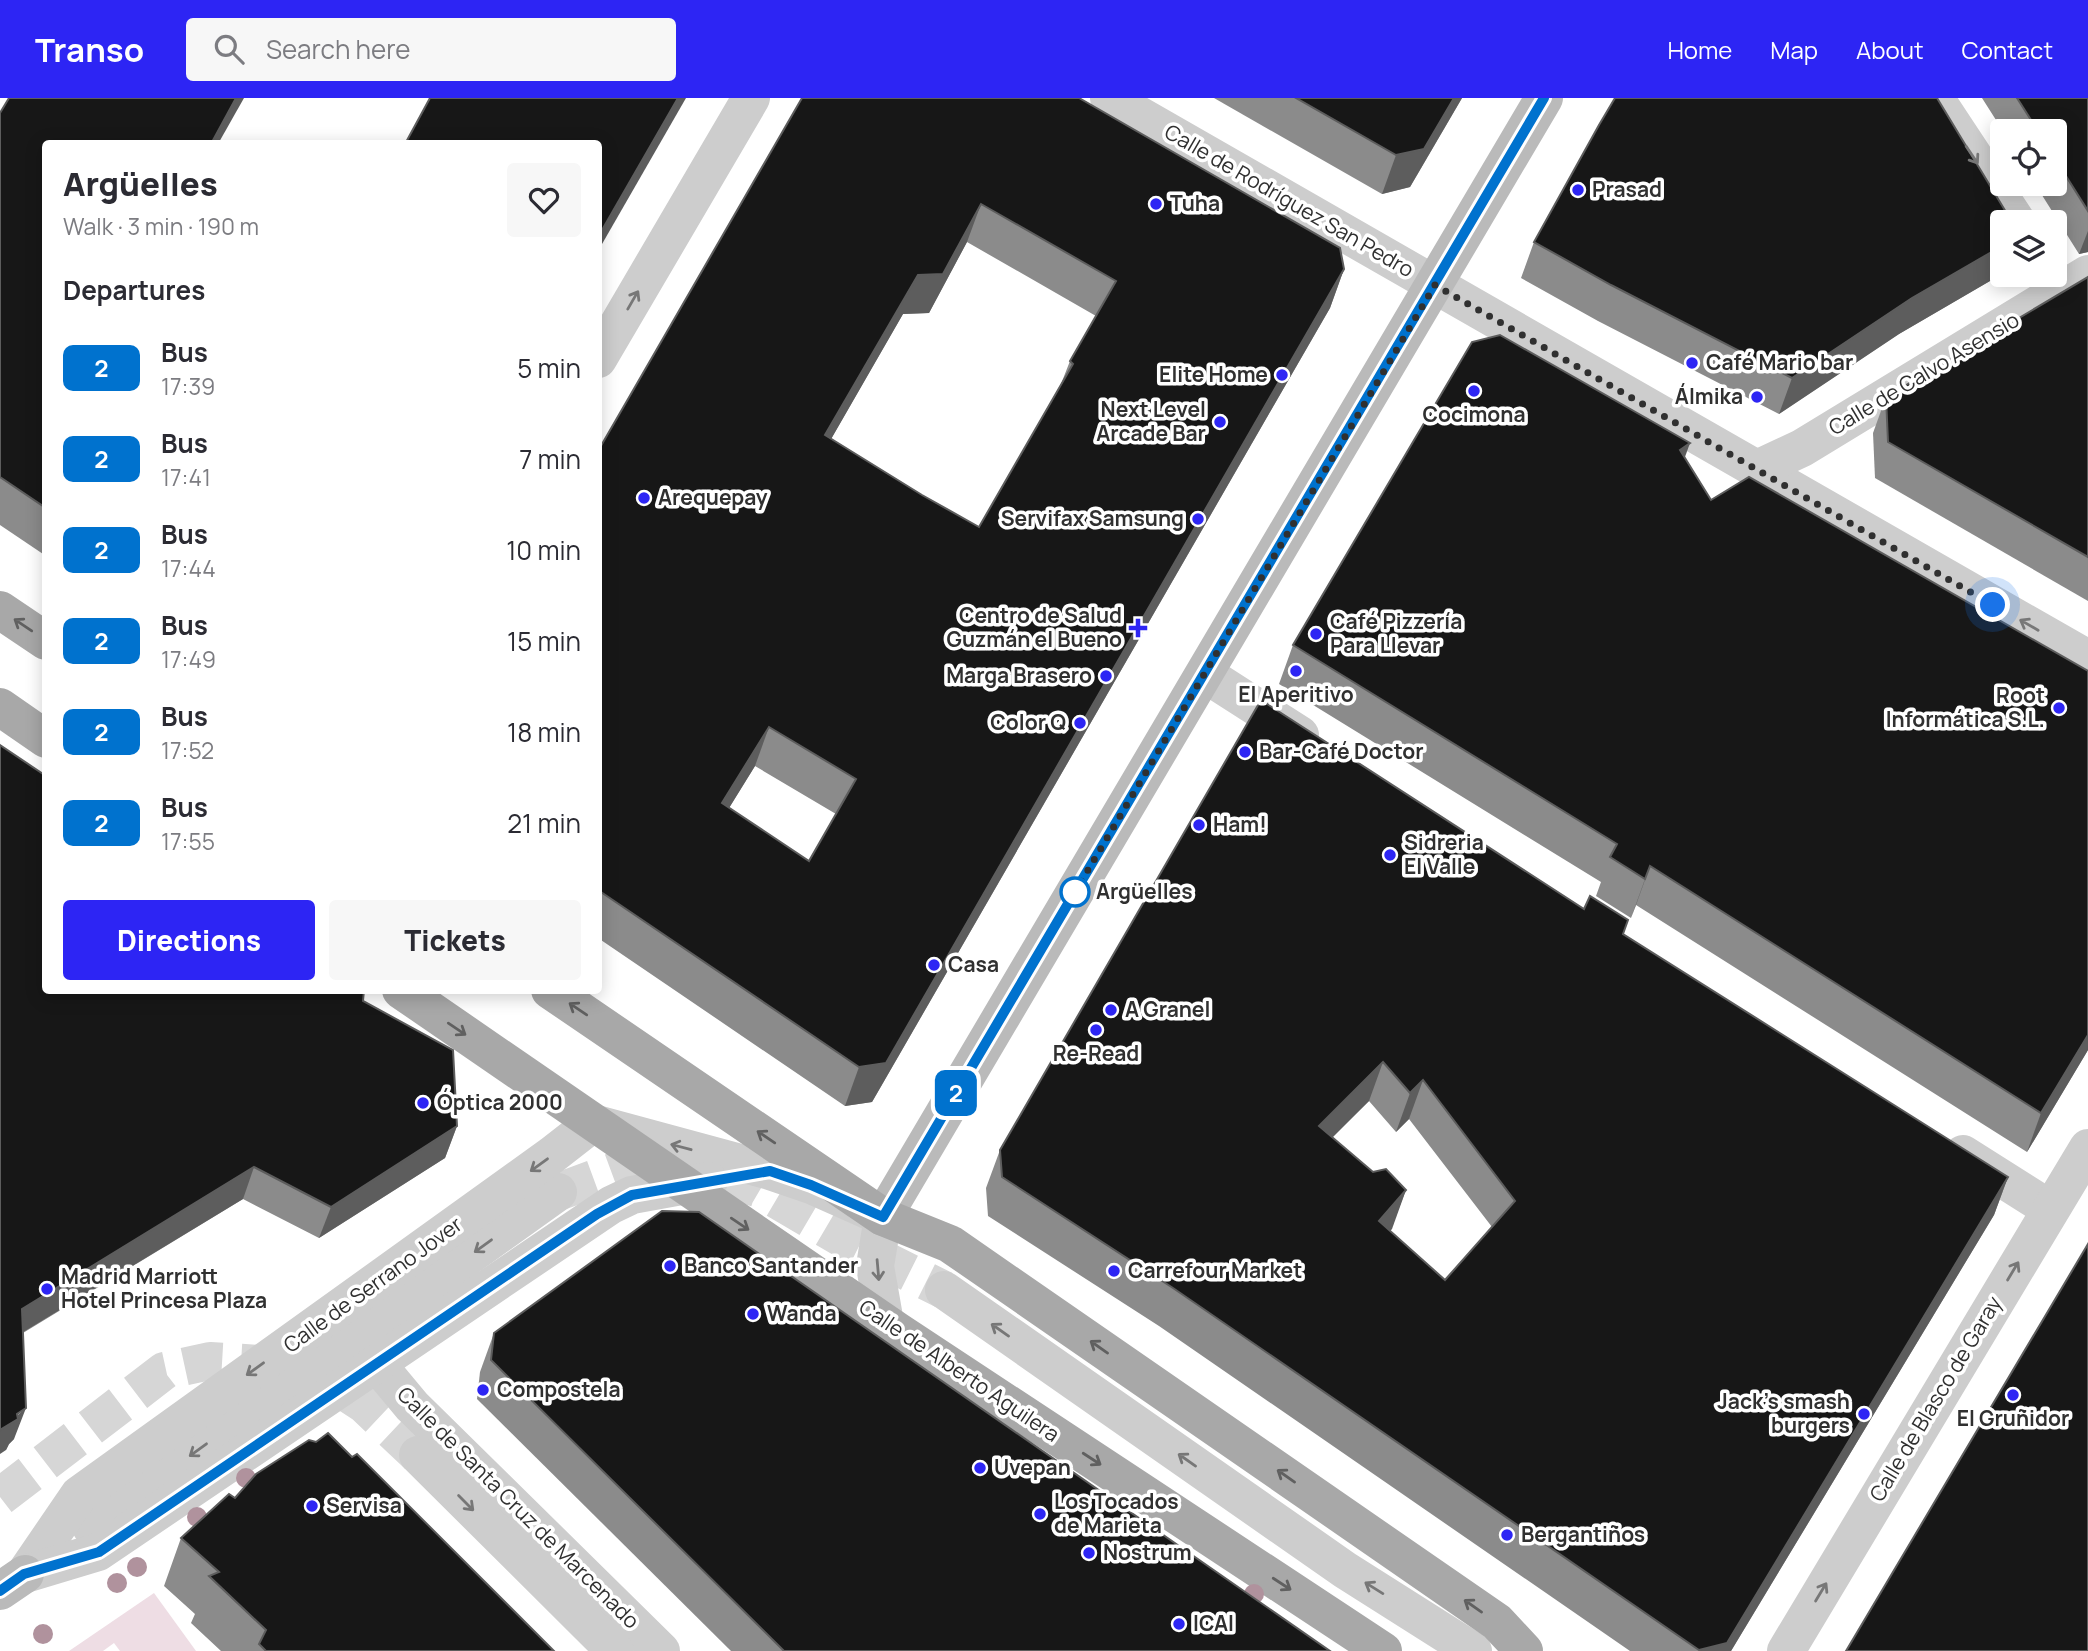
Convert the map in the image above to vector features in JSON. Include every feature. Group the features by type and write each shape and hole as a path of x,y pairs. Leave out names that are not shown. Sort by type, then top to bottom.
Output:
{"main road":[{"path":"0,610 42,638"},
{"path":"0,707 42,736"},
{"name":"Calle de Alberto Aguilera","path":"407,994 885,1323 1383,1651"},
{"path":"556,994 883,1217 950,1244 1497,1622 1524,1651"}],"street":[{"path":"602,352 751,98"},
{"name":"Calle de Rodríguez San Pedro","path":"1109,98 2088,659"},
{"path":"885,1323 876,1266 883,1217 1544,98"},
{"path":"1934,98 2009,210"},
{"name":"Calle de Calvo Asensio","path":"1757,469 1802,448 2068,279"},
{"path":"1205,674 1332,755"},
{"path":"593,1123 770,1171 811,1185 883,1217"},
{"name":"Calle de Serrano Jover","path":"12,1583 79,1495 593,1123"},
{"path":"1932,1134 2050,1209"},
{"name":"Calle de Blasco de Garay","path":"1786,1651 2088,1148"},
{"path":"12,1583 99,1552 611,1205 632,1195 770,1171"},
{"name":"Calle de Serrano Jover","path":"12,1583 558,1192"},
{"path":"944,1290 1346,1570 1474,1651"},
{"name":"Calle de Santa Cruz de Marcenado","path":"377,1364 412,1406 661,1651"},
{"name":"Calle de Santa Cruz de Marcenado","path":"418,1455 615,1651"}],"shaded area":[{"path":"154,1593 196,1651 120,1651 114,1643 103,1651 69,1651"}],"building":[{"path":"9,98 236,98 213,140 42,140 42,505 0,477 0,113"},
{"path":"430,98 678,98 602,230 602,140 407,140"},
{"path":"802,98 1079,98 1340,248 1344,269 886,1063 859,1067 602,893 602,444","holes":["981,204 1116,281 1070,361 1073,364 979,527 825,435 918,275 943,274","769,727 856,779 809,861 722,803"]},
{"path":"1296,98 1454,98 1424,149 1396,155"},
{"path":"1615,98 1937,98 1990,186 1990,196 1996,196 2005,210 1990,210 1990,253 1912,298 1792,378 1611,285 1534,242"},
{"path":"2017,98 2088,98 2088,211 2067,178 2067,119 2030,119"},
{"path":"2088,277 2088,557 1888,442 1886,397"},
{"path":"1500,335 1690,443 1680,450 1711,500 1749,477 2088,671 2088,1035 2041,1113 1650,866 1645,879 1610,857 1617,844 1293,645 1472,342"},
{"path":"1261,700 1584,909 1590,896 1628,920 1623,934 2008,1177 1727,1643 1699,1650 1173,1288 1002,1177 1000,1150","holes":["1383,1062 1410,1093 1423,1080 1515,1201 1445,1280 1379,1221 1406,1190 1386,1169 1373,1172 1319,1126"]},
{"path":"0,745 42,773 42,994 364,994 363,1001 453,1050 457,1126 331,1207 254,1167 22,1309 26,1408 17,1414 18,1419 0,1430"},
{"path":"662,1211 699,1212 1330,1651 784,1651 491,1360 494,1333"},
{"path":"2088,1244 2088,1651 1846,1651"},
{"path":"328,1433 352,1457 357,1454 554,1651 266,1651 259,1644 266,1630 209,1576 219,1572 181,1538 229,1494 235,1498 256,1474 309,1440 316,1442"}],"tunnel":[{"path":"558,1192 615,1171 699,1170 757,1188 852,1244 944,1290"},
{"path":"0,1497 164,1371 210,1361 278,1365 344,1391 364,1404 418,1455"}],"bus line":[{"name":"2","path":"0,1591 24,1574 99,1552 597,1214 632,1195 770,1171 811,1185 883,1217 1544,98"}],"place":[{"name":"Prasad","path":"1578,190"},
{"name":"Tuha","path":"1156,204"},
{"name":"Café Mario bar","path":"1692,363"},
{"name":"Elite Home","path":"1282,375"},
{"name":"Cocimona","path":"1474,391"},
{"name":"Álmika","path":"1757,397"},
{"name":"Next Level Arcade Bar","path":"1220,422"},
{"name":"Arequepay","path":"644,498"},
{"name":"Servifax Samsung","path":"1198,519"},
{"name":"Centro de Salud Guzmán el Bueno","path":"1138,628"},
{"name":"Café Pizzería Para Llevar","path":"1316,634"},
{"name":"El Aperitivo","path":"1296,671"},
{"name":"Marga Brasero","path":"1106,676"},
{"name":"Root Informática S.L.","path":"2059,708"},
{"name":"Color Q","path":"1080,723"},
{"name":"Bar-Café Doctor","path":"1245,752"},
{"name":"Ham!","path":"1199,825"},
{"name":"Sidreria El Valle","path":"1390,855"},
{"name":"Argüelles","path":"1075,892"},
{"name":"Casa","path":"934,965"},
{"name":"A Granel","path":"1111,1010"},
{"name":"Re-Read","path":"1096,1030"},
{"name":"Óptica 2000","path":"423,1103"},
{"name":"Banco Santander","path":"670,1266"},
{"name":"Carrefour Market","path":"1114,1271"},
{"name":"Madrid Marriott Hotel Princesa Plaza","path":"47,1289"},
{"name":"Wanda","path":"753,1314"},
{"name":"Compostela","path":"483,1390"},
{"name":"El Gruñidor","path":"2013,1395"},
{"name":"Jack's smash burgers","path":"1864,1414"},
{"name":"Uvepan","path":"980,1468"},
{"name":"Servisa","path":"312,1506"},
{"name":"Los Tocados de Marieta","path":"1040,1514"},
{"name":"Bergantiños","path":"1507,1535"},
{"name":"Nostrum","path":"1089,1553"},
{"name":"ICAI","path":"1179,1624"}],"route":[{"path":"1075,892 1435,285 1993,605"}]}
